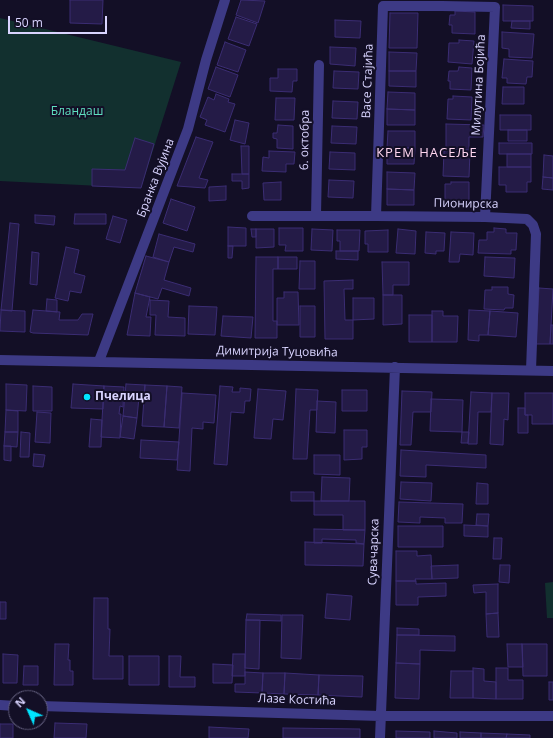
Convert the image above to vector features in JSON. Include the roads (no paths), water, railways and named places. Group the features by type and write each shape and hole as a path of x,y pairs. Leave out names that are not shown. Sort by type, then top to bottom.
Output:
{"street":[{"name":"Бранка Вујина","path":"99,361 188,129 206,60 225,0"},
{"name":"Васе Стајића","path":"376,216 383,6 442,6"},
{"name":"Милутина Бојића","path":"442,6 495,7 485,217"},
{"name":"6. октобра","path":"316,215 319,65"},
{"name":"Пионирска","path":"252,216 316,215 485,217 527,219 533,225 536,234 531,370"},
{"name":"Димитрија Туцовића","path":"0,360 553,371"},
{"name":"Сувачарска","path":"380,738 395,367"},
{"name":"Лазе Костића","path":"48,706 380,716 553,716"}],"place":[{"name":"Пчелица","path":"87,397"}],"district":[{"name":"КРЕМ НАСЕЉЕ","path":"427,153"}],"park label":[{"name":"Бландаш","path":"77,112"}]}
